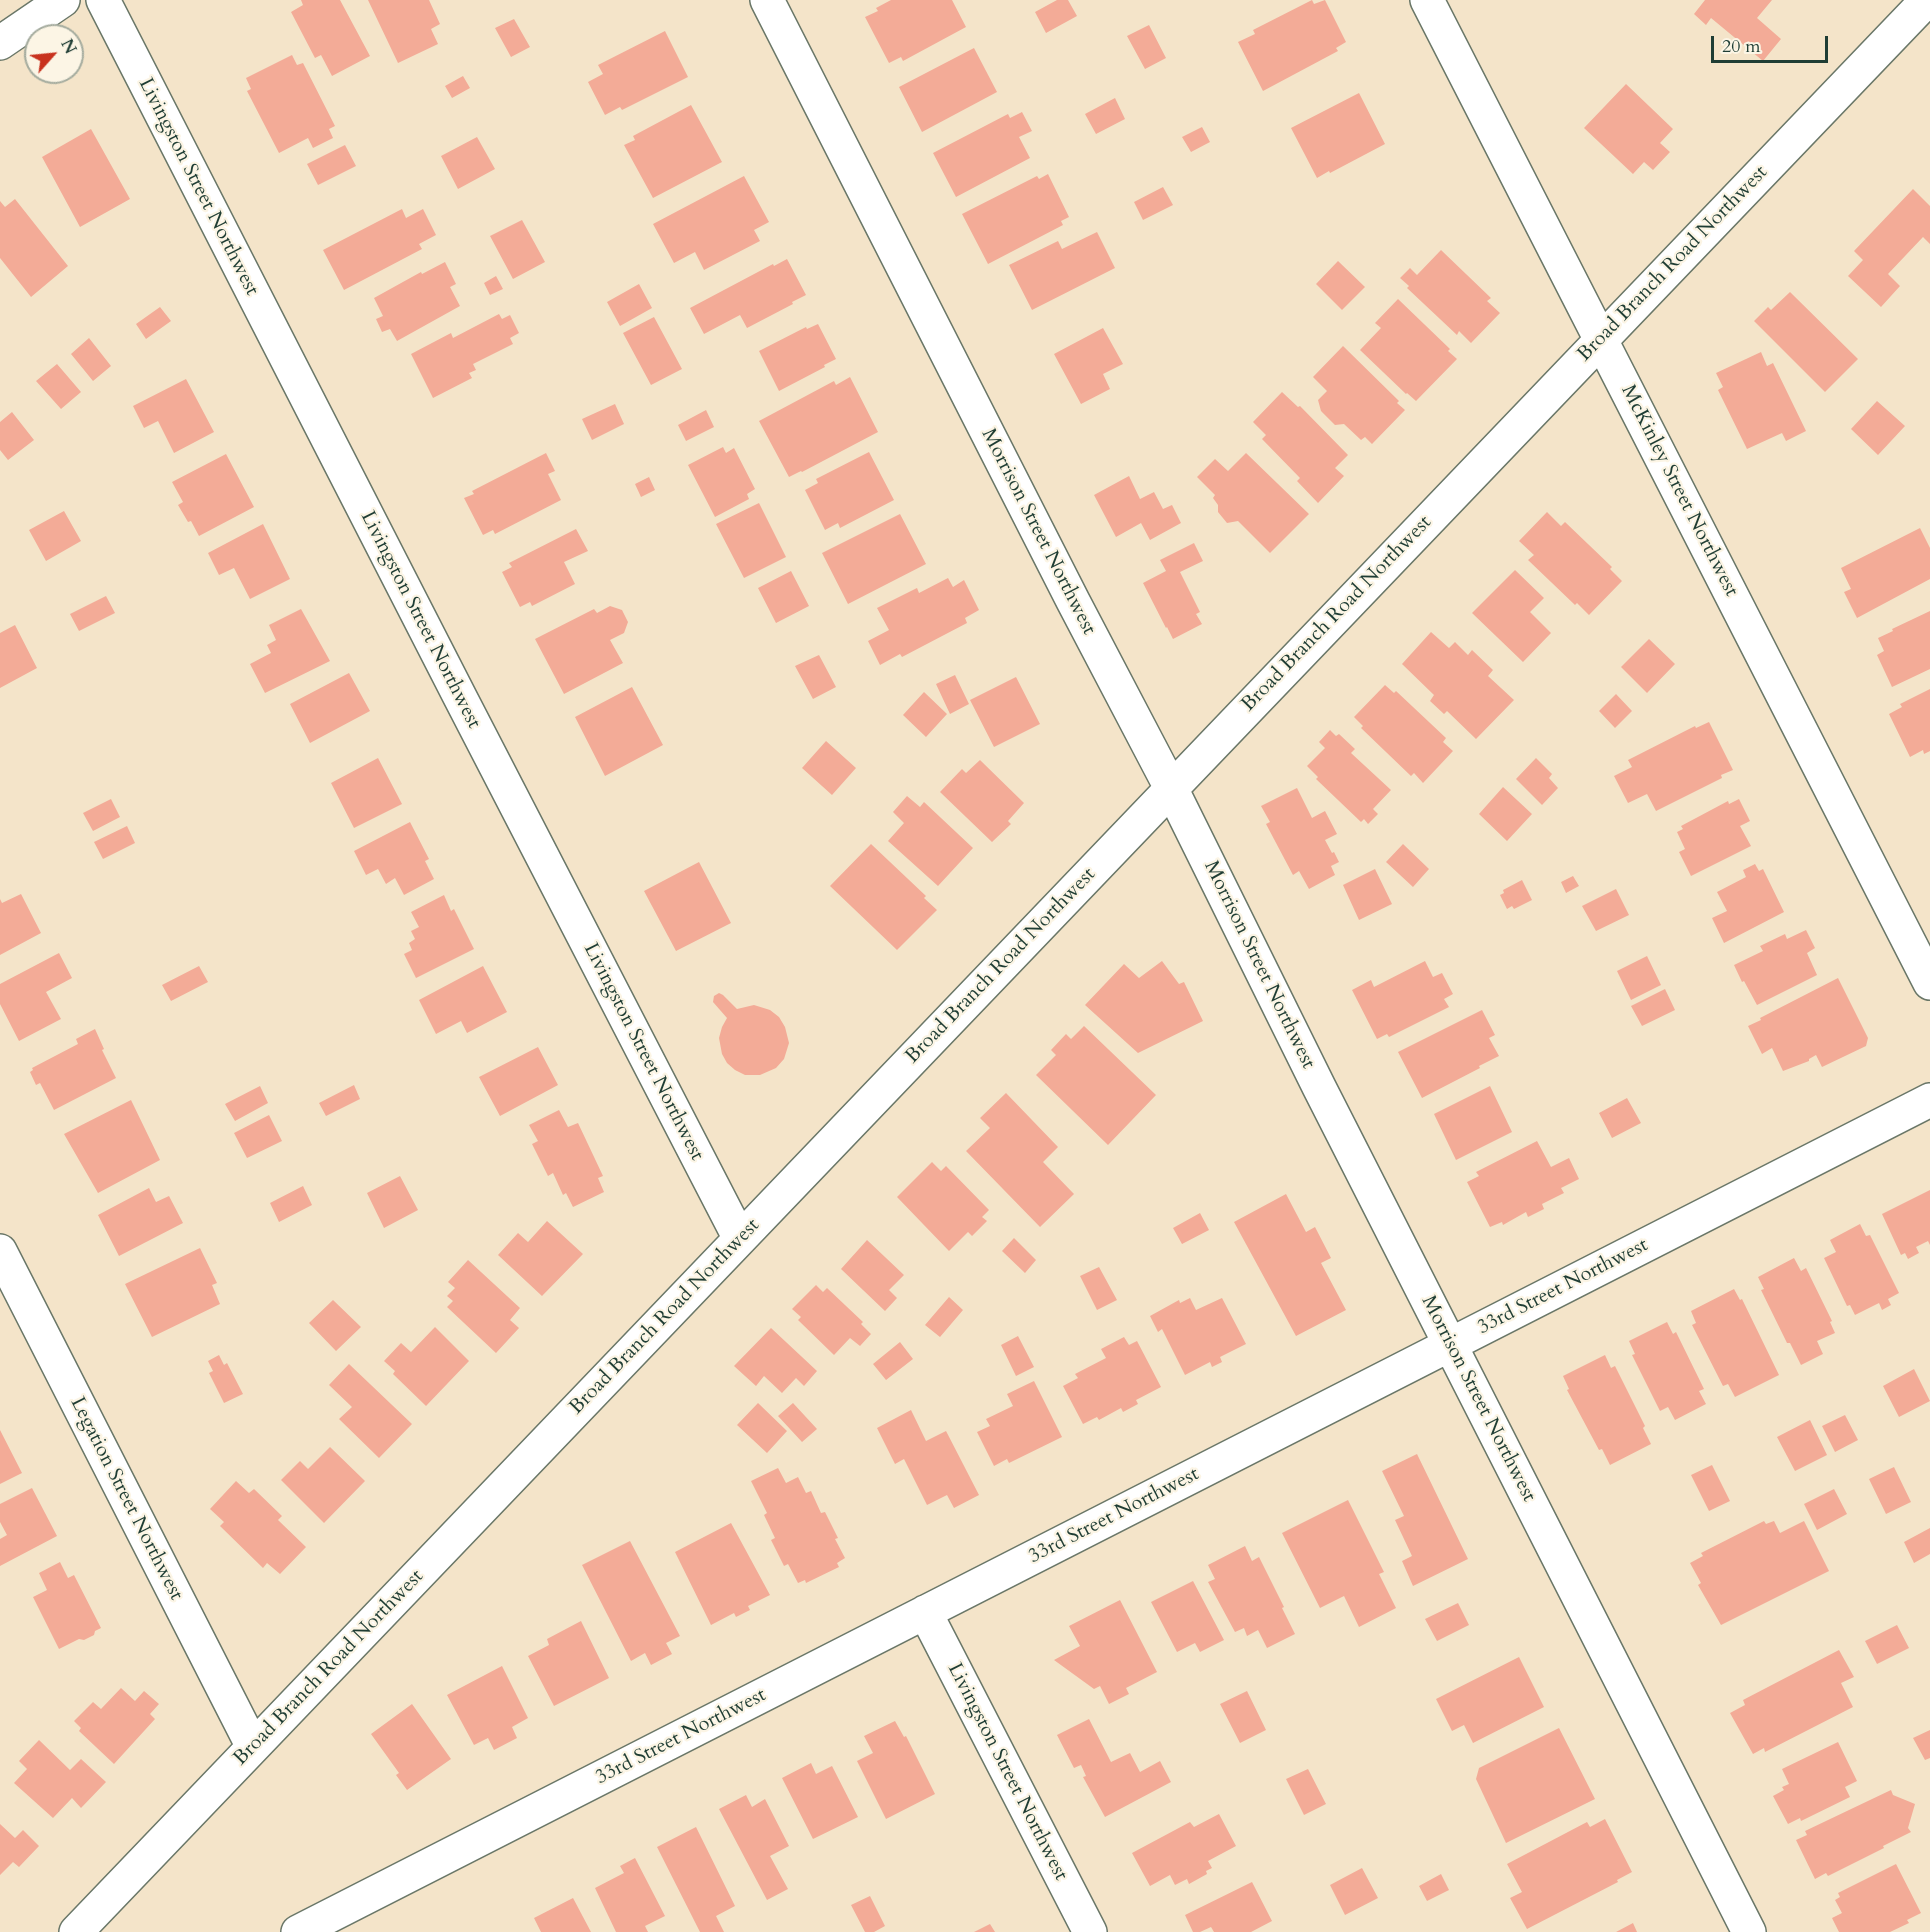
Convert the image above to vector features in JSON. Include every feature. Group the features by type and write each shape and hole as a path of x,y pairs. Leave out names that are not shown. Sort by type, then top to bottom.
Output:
{"street":[{"path":"0,43 63,0"},
{"name":"Livingston Street Northwest","path":"103,0 740,1239"},
{"name":"Morrison Street Northwest","path":"767,0 1073,601 1171,788 1450,1345 1749,1932"},
{"name":"McKinley Street Northwest","path":"1427,0 1930,983"},
{"name":"Broad Branch Road Northwest","path":"76,1932 1927,0"},
{"name":"33rd Street Northwest","path":"298,1932 1930,1100"},
{"name":"Legation Street Northwest","path":"0,1251 253,1747"},
{"name":"Livingston Street Northwest","path":"925,1612 1090,1932"}],"building":[{"path":"301,0 340,0 370,56 332,76 321,55 315,58 291,12 303,5"},
{"path":"368,0 429,0 440,24 431,29 438,44 398,63"},
{"path":"891,0 952,0 966,27 903,61 901,57 889,63 865,17 878,11 876,8"},
{"path":"1057,0 1068,0 1077,16 1046,33 1035,12"},
{"path":"1312,0 1314,4 1325,0 1346,42 1336,48 1338,51 1263,91 1238,42 1255,34 1253,30"},
{"path":"1705,0 1772,0 1757,18 1781,39 1763,61 1711,18 1706,25 1694,14"},
{"path":"514,19 530,47 511,57 495,28"},
{"path":"1149,25 1166,58 1145,69 1127,36"},
{"path":"665,31 688,77 622,110 620,107 605,115 588,82 603,74 598,65"},
{"path":"974,48 997,92 922,132 899,87"},
{"path":"292,55 297,65 303,63 335,126 329,129 333,138 313,148 308,138 279,153 247,91 251,89 246,78"},
{"path":"463,76 470,88 452,98 445,86"},
{"path":"1626,84 1673,129 1660,143 1670,152 1653,170 1644,162 1633,174 1584,128"},
{"path":"1359,93 1385,144 1317,178 1291,128"},
{"path":"1115,98 1125,119 1096,134 1085,114"},
{"path":"691,105 722,162 653,198 624,145 635,140 633,136"},
{"path":"1022,112 1032,131 1019,137 1030,158 956,197 933,153 1008,114 1010,118"},
{"path":"1202,127 1210,142 1191,152 1182,137"},
{"path":"91,129 130,199 80,227 42,157"},
{"path":"477,137 495,169 458,189 441,156"},
{"path":"345,145 356,166 318,185 307,164"},
{"path":"1048,174 1069,217 1061,221 1063,225 988,264 962,214 1037,176 1039,179"},
{"path":"744,176 769,222 754,230 760,241 704,270 695,252 674,263 653,224"},
{"path":"1163,187 1173,205 1143,220 1134,202"},
{"path":"1913,189 1930,206 1930,244 1923,237 1888,274 1900,286 1881,307 1848,276 1863,260 1854,251"},
{"path":"15,199 68,266 31,297 0,258 0,201 5,207"},
{"path":"402,209 406,218 423,209 436,235 419,244 422,249 344,290 323,250"},
{"path":"522,220 545,262 513,279 490,236"},
{"path":"1097,232 1115,268 1032,310 1009,265 1058,241 1062,249"},
{"path":"1441,250 1491,298 1487,301 1500,313 1471,343 1459,331 1457,335 1407,288 1409,286 1400,278 1410,268 1417,275"},
{"path":"787,259 806,295 747,328 740,315 704,334 690,308 773,264 774,266"},
{"path":"1338,261 1365,287 1342,310 1316,284"},
{"path":"445,262 456,284 450,287 460,306 397,341 390,329 382,332 376,319 383,316 374,298 421,272 422,274"},
{"path":"496,276 503,289 490,295 484,283"},
{"path":"639,284 652,308 620,326 607,302"},
{"path":"1790,292 1858,359 1825,392 1754,321 1768,307 1771,310"},
{"path":"1398,299 1450,349 1448,351 1457,359 1416,401 1360,350 1381,328 1375,323"},
{"path":"160,307 171,321 146,339 136,324"},
{"path":"499,314 502,319 510,315 519,333 510,338 513,344 473,364 476,370 469,373 472,378 433,398 411,354 451,333 453,338"},
{"path":"654,317 682,369 651,385 623,333"},
{"path":"818,324 836,359 779,391 759,351 806,327 807,329"},
{"path":"1103,328 1123,364 1103,374 1110,389 1081,404 1054,354"},
{"path":"89,338 111,366 93,381 71,354"},
{"path":"1343,346 1399,401 1397,403 1405,410 1372,444 1365,437 1361,440 1344,424 1335,425 1321,411 1318,400 1327,391 1313,377"},
{"path":"1761,352 1767,366 1773,363 1806,431 1786,441 1782,433 1747,449 1718,390 1723,387 1716,373"},
{"path":"57,364 81,392 61,409 36,381"},
{"path":"850,377 878,432 789,477 759,421 834,381 836,385"},
{"path":"186,379 214,432 174,453 158,421 144,428 133,406"},
{"path":"1282,392 1298,407 1300,406 1348,455 1335,468 1344,476 1318,503 1297,481 1300,478 1262,439 1266,435 1253,422"},
{"path":"1877,401 1905,426 1878,455 1851,429"},
{"path":"615,404 624,424 592,440 582,419"},
{"path":"706,410 714,427 686,441 678,425"},
{"path":"12,412 34,440 8,460 0,450 0,422"},
{"path":"723,447 726,453 734,448 755,489 747,494 749,499 715,517 688,465"},
{"path":"869,452 894,500 840,528 838,523 825,530 805,490 818,483 816,479"},
{"path":"546,453 555,471 548,474 561,500 495,534 493,530 483,535 464,498 474,494 472,491"},
{"path":"1246,453 1309,514 1270,553 1238,521 1227,523 1218,512 1218,505 1213,498 1215,495 1197,477 1215,459 1228,471"},
{"path":"226,454 254,507 199,536 178,505 183,502 172,482"},
{"path":"1129,476 1140,499 1154,492 1163,509 1172,505 1181,523 1150,540 1141,523 1116,537 1094,495"},
{"path":"649,477 655,490 641,497 635,484"},
{"path":"759,503 786,557 744,578 716,524"},
{"path":"64,511 81,541 46,561 29,530"},
{"path":"1547,512 1561,526 1565,522 1612,567 1610,569 1622,581 1589,615 1577,603 1575,605 1528,560 1534,555 1519,541"},
{"path":"900,514 926,564 848,604 822,553"},
{"path":"263,524 290,579 250,599 234,568 219,575 208,553"},
{"path":"1920,528 1930,548 1930,579 1857,618 1844,592 1851,589 1841,568"},
{"path":"576,529 588,551 564,562 575,584 532,606 530,602 520,607 502,572 512,567 509,563"},
{"path":"1194,543 1203,561 1180,572 1200,612 1196,614 1202,624 1173,639 1143,583 1166,571 1160,560"},
{"path":"1515,570 1544,598 1530,612 1551,633 1523,662 1472,613"},
{"path":"791,571 809,606 776,623 758,588"},
{"path":"948,578 953,587 964,580 979,610 965,618 967,623 902,657 900,654 880,665 868,641 889,630 877,608 917,588 919,593"},
{"path":"106,596 115,613 79,631 70,614"},
{"path":"610,606 622,610 628,622 624,633 610,640 623,663 564,694 535,639 594,609 597,613"},
{"path":"301,609 330,661 265,693 250,664 271,653 267,645 276,640 269,625"},
{"path":"1930,611 1930,669 1892,687 1877,655 1884,651 1878,638"},
{"path":"15,625 37,668 0,688 0,633"},
{"path":"1431,632 1449,648 1455,642 1468,655 1472,650 1493,670 1488,676 1514,700 1476,739 1447,711 1444,714 1430,701 1434,695 1402,664"},
{"path":"1649,639 1675,664 1647,693 1621,667"},
{"path":"819,655 836,687 813,699 795,666"},
{"path":"349,673 370,711 310,743 290,704"},
{"path":"955,675 969,704 950,714 936,684"},
{"path":"1016,677 1040,724 994,747 970,700"},
{"path":"1385,685 1394,693 1396,691 1446,738 1443,742 1453,751 1423,783 1414,773 1411,776 1361,728 1363,726 1354,717"},
{"path":"632,687 663,745 605,776 575,717"},
{"path":"1930,689 1930,751 1924,754 1923,750 1910,757 1889,714 1902,707 1900,704"},
{"path":"924,692 947,714 926,737 903,715"},
{"path":"1616,694 1632,711 1615,728 1599,711"},
{"path":"1709,722 1733,770 1721,775 1722,778 1656,811 1647,794 1628,803 1614,776 1632,767 1628,760 1695,726 1696,728"},
{"path":"1330,730 1336,736 1339,734 1355,749 1351,753 1391,790 1373,809 1378,814 1368,824 1364,819 1361,822 1316,779 1318,777 1307,766 1325,748 1319,742"},
{"path":"826,741 856,768 832,795 802,768"},
{"path":"378,758 402,804 354,828 331,783"},
{"path":"1536,758 1552,774 1549,778 1558,788 1542,805 1516,779"},
{"path":"980,760 1024,803 1008,821 1011,824 992,842 940,792 962,769 966,773"},
{"path":"1503,787 1532,814 1507,841 1479,814"},
{"path":"1297,788 1312,818 1325,811 1337,834 1325,840 1339,862 1331,866 1335,875 1309,889 1299,871 1293,875 1266,824 1270,822 1261,806"},
{"path":"907,796 920,807 924,802 973,848 938,886 888,841 904,823 893,812"},
{"path":"111,799 120,817 93,831 83,813"},
{"path":"1739,799 1750,821 1740,826 1751,846 1691,876 1679,852 1685,849 1677,832 1683,829 1681,826 1728,801 1729,804"},
{"path":"410,822 429,859 425,861 434,879 404,895 395,878 386,884 378,869 366,875 354,851"},
{"path":"127,826 135,843 103,859 94,842"},
{"path":"871,844 926,896 924,898 937,910 897,950 830,886"},
{"path":"1403,844 1429,869 1413,887 1386,862"},
{"path":"699,862 731,923 676,951 644,891"},
{"path":"1755,864 1759,871 1763,869 1784,912 1724,943 1712,918 1727,911 1717,892 1746,877 1743,870"},
{"path":"1375,869 1392,904 1359,920 1343,885"},
{"path":"1573,876 1579,886 1566,893 1561,882"},
{"path":"1522,880 1532,900 1514,909 1512,906 1507,909 1500,895 1504,893 1503,890"},
{"path":"1616,889 1629,915 1596,931 1582,906"},
{"path":"21,894 41,933 0,955 0,899 2,903"},
{"path":"444,895 451,911 454,909 474,949 416,978 404,954 412,950 409,943 415,939 411,931 419,927 411,912"},
{"path":"1806,930 1815,948 1807,953 1817,975 1757,1005 1734,965 1763,951 1760,946 1785,934 1787,939"},
{"path":"59,953 72,978 46,992 61,1019 19,1041 0,1004 0,984"},
{"path":"1647,956 1661,985 1631,1000 1617,971"},
{"path":"1162,961 1179,984 1184,982 1203,1021 1138,1053 1085,1005 1124,964 1139,978"},
{"path":"1425,961 1433,977 1442,973 1453,994 1444,999 1449,1007 1389,1037 1387,1034 1377,1039 1352,990 1371,980 1374,987"},
{"path":"199,966 208,982 171,1001 162,985"},
{"path":"483,966 507,1012 467,1033 461,1021 436,1034 419,1000"},
{"path":"1838,978 1868,1038 1866,1046 1822,1067 1816,1055 1809,1061 1783,1071 1772,1048 1762,1054 1748,1026"},
{"path":"1665,989 1675,1010 1642,1026 1631,1006"},
{"path":"719,993 737,1009 754,1005 770,1010 779,1017 785,1027 789,1043 784,1059 776,1068 760,1075 745,1075 727,1063 722,1054 719,1038 727,1018 713,1002 714,996"},
{"path":"1482,1010 1495,1035 1489,1038 1499,1056 1422,1098 1398,1052"},
{"path":"1084,1026 1156,1095 1108,1145 1036,1075 1056,1055 1051,1050 1066,1034 1071,1039"},
{"path":"95,1029 104,1049 102,1050 116,1078 54,1110 40,1083 36,1085 30,1072 32,1068 78,1044 76,1039"},
{"path":"538,1047 558,1085 500,1116 479,1077"},
{"path":"354,1085 360,1099 326,1116 319,1103"},
{"path":"260,1086 268,1103 235,1121 225,1104"},
{"path":"1490,1086 1512,1132 1456,1160 1434,1114"},
{"path":"1006,1093 1058,1147 1043,1162 1074,1194 1040,1227 966,1151 990,1128 980,1118"},
{"path":"1627,1098 1641,1123 1612,1138 1599,1113"},
{"path":"131,1100 160,1160 98,1193 64,1134"},
{"path":"559,1110 568,1127 578,1123 603,1176 598,1178 604,1192 573,1207 566,1193 563,1195 553,1173 548,1176 532,1144 538,1141 529,1125"},
{"path":"269,1115 282,1141 247,1158 234,1133"},
{"path":"1537,1141 1551,1167 1569,1158 1579,1179 1561,1188 1564,1193 1542,1204 1544,1209 1528,1217 1526,1212 1503,1225 1502,1222 1490,1227 1467,1182 1479,1176 1476,1172"},
{"path":"932,1162 941,1171 946,1166 989,1210 982,1217 987,1221 972,1236 968,1232 949,1251 897,1197"},
{"path":"400,1176 418,1210 384,1228 367,1193"},
{"path":"303,1186 312,1205 279,1222 270,1203"},
{"path":"149,1188 156,1202 169,1196 183,1223 119,1256 98,1215"},
{"path":"1930,1190 1930,1245 1928,1241 1916,1247 1919,1253 1908,1259 1905,1253 1901,1255 1882,1214"},
{"path":"1286,1194 1306,1232 1315,1227 1331,1258 1321,1263 1346,1310 1296,1336 1234,1222"},
{"path":"1200,1213 1209,1230 1182,1244 1173,1228"},
{"path":"547,1221 583,1254 542,1296 498,1255 518,1233 528,1242"},
{"path":"1860,1224 1866,1236 1870,1235 1899,1293 1888,1299 1891,1305 1882,1310 1879,1303 1855,1315 1850,1305 1847,1306 1824,1258 1836,1252 1830,1240"},
{"path":"1014,1238 1036,1260 1025,1273 1002,1251"},
{"path":"867,1240 904,1275 889,1290 897,1298 885,1311 841,1269"},
{"path":"200,1248 217,1283 212,1285 220,1304 152,1337 125,1284"},
{"path":"1794,1258 1801,1271 1806,1268 1832,1321 1830,1322 1835,1333 1817,1341 1823,1354 1801,1365 1790,1343 1787,1343 1761,1290 1764,1289 1758,1277"},
{"path":"468,1260 520,1308 510,1320 519,1328 496,1353 447,1307 453,1301 447,1296 455,1288 448,1282"},
{"path":"1099,1267 1117,1300 1097,1310 1080,1276"},
{"path":"816,1285 823,1292 827,1288 863,1322 861,1324 871,1334 860,1346 850,1338 834,1355 798,1320 801,1317 792,1309"},
{"path":"1734,1289 1740,1300 1742,1299 1779,1375 1735,1397 1728,1384 1723,1386 1692,1325 1696,1323 1691,1311"},
{"path":"949,1297 963,1310 940,1337 925,1325"},
{"path":"1190,1298 1196,1310 1222,1298 1246,1344 1220,1357 1222,1362 1212,1367 1210,1362 1185,1375 1162,1329 1158,1332 1150,1316 1179,1300 1180,1303"},
{"path":"333,1300 361,1327 336,1351 309,1323"},
{"path":"1667,1322 1673,1334 1676,1332 1704,1389 1699,1391 1706,1404 1675,1420 1668,1407 1660,1411 1632,1355 1635,1354 1629,1341"},
{"path":"435,1327 469,1361 426,1406 393,1374 395,1371 384,1361 401,1343 411,1352"},
{"path":"771,1328 817,1371 804,1386 796,1378 782,1393 764,1376 756,1386 734,1366"},
{"path":"1018,1336 1034,1367 1016,1376 1001,1345"},
{"path":"1124,1337 1129,1345 1137,1341 1161,1387 1136,1400 1138,1404 1123,1412 1121,1408 1099,1420 1097,1417 1083,1424 1063,1386 1078,1378 1075,1374 1106,1358 1101,1349"},
{"path":"900,1342 913,1359 886,1380 873,1364"},
{"path":"219,1355 224,1365 227,1363 243,1394 224,1403 209,1373 213,1371 208,1361"},
{"path":"1605,1355 1611,1368 1615,1366 1645,1426 1643,1428 1651,1444 1610,1465 1602,1449 1599,1450 1567,1390 1569,1389 1563,1376"},
{"path":"349,1364 412,1424 379,1458 339,1419 352,1407 329,1385"},
{"path":"1914,1369 1930,1401 1899,1417 1883,1386"},
{"path":"1034,1381 1062,1437 1009,1463 1007,1459 994,1466 977,1432 990,1426 986,1419 1013,1406 1007,1394"},
{"path":"758,1403 787,1431 767,1453 737,1425"},
{"path":"793,1403 817,1429 802,1442 778,1416"},
{"path":"911,1410 926,1441 946,1431 979,1495 954,1508 947,1495 927,1505 904,1459 895,1464 877,1428"},
{"path":"1845,1415 1858,1440 1835,1452 1822,1426"},
{"path":"1810,1420 1827,1455 1795,1471 1777,1437"},
{"path":"0,1430 22,1473 0,1484"},
{"path":"330,1447 365,1481 324,1523 281,1480 300,1461 308,1469"},
{"path":"1417,1454 1468,1559 1413,1586 1402,1561 1412,1556 1395,1520 1404,1516 1382,1471"},
{"path":"1712,1465 1730,1501 1709,1511 1691,1475"},
{"path":"1894,1467 1911,1502 1886,1514 1869,1479"},
{"path":"778,1468 786,1483 798,1477 806,1493 811,1491 821,1513 825,1512 845,1558 837,1563 839,1567 806,1583 805,1580 798,1583 788,1564 784,1566 771,1540 775,1538 764,1515 767,1513 751,1481"},
{"path":"236,1481 249,1493 254,1489 282,1516 278,1520 306,1547 280,1574 267,1563 263,1568 220,1526 224,1522 210,1509"},
{"path":"32,1488 57,1536 0,1566 0,1539 7,1535 0,1522 0,1504"},
{"path":"1834,1489 1847,1514 1817,1530 1804,1504"},
{"path":"1348,1500 1384,1572 1379,1574 1396,1608 1359,1627 1344,1596 1320,1608 1282,1533"},
{"path":"1764,1521 1766,1524 1774,1521 1780,1533 1804,1521 1829,1571 1721,1625 1698,1585 1701,1583 1690,1563 1703,1556 1701,1553"},
{"path":"731,1523 770,1595 748,1606 750,1610 736,1617 734,1613 711,1625 675,1552"},
{"path":"1930,1528 1930,1554 1914,1563 1904,1542"},
{"path":"630,1541 680,1636 666,1643 672,1654 651,1665 645,1653 631,1661 582,1565"},
{"path":"1245,1546 1252,1561 1259,1557 1295,1634 1267,1648 1258,1630 1247,1636 1244,1628 1235,1632 1208,1582 1215,1579 1208,1565"},
{"path":"60,1562 68,1578 74,1575 101,1628 84,1640 79,1639 59,1649 33,1597 47,1590 39,1573"},
{"path":"1193,1581 1224,1640 1200,1652 1195,1643 1177,1652 1151,1602"},
{"path":"1120,1600 1157,1672 1126,1688 1129,1694 1109,1704 1100,1686 1094,1689 1054,1660 1080,1646 1069,1626"},
{"path":"1458,1603 1469,1625 1437,1641 1425,1619"},
{"path":"581,1621 609,1678 554,1706 528,1656 549,1645 547,1639"},
{"path":"1897,1625 1909,1648 1877,1664 1865,1641"},
{"path":"1839,1650 1854,1677 1841,1683 1853,1707 1765,1752 1764,1748 1753,1754 1730,1713 1745,1705 1743,1700"},
{"path":"1519,1657 1544,1707 1473,1743 1464,1725 1452,1731 1436,1699"},
{"path":"502,1666 528,1718 512,1727 517,1738 494,1750 488,1738 474,1745 447,1695"},
{"path":"121,1688 135,1701 144,1691 159,1704 150,1714 155,1719 114,1764 79,1731 81,1728 74,1721 93,1702 101,1709"},
{"path":"1247,1691 1266,1730 1240,1743 1220,1704"},
{"path":"412,1704 451,1759 407,1790 396,1775 399,1773 371,1734"},
{"path":"1089,1719 1111,1762 1130,1753 1140,1772 1160,1761 1171,1782 1105,1817 1083,1777 1086,1776 1081,1765 1074,1768 1057,1735"},
{"path":"895,1721 904,1737 906,1736 935,1794 886,1819 857,1761 873,1753 864,1736"},
{"path":"1559,1728 1595,1799 1506,1843 1476,1779 1479,1768"},
{"path":"1930,1730 1930,1758 1925,1760 1913,1738"},
{"path":"39,1740 70,1770 81,1759 106,1782 81,1808 72,1798 53,1818 14,1783 27,1769 19,1761"},
{"path":"1838,1742 1857,1781 1845,1787 1850,1797 1801,1821 1800,1818 1788,1824 1773,1796 1789,1784 1782,1769"},
{"path":"811,1763 816,1774 832,1766 858,1817 813,1839 782,1778"},
{"path":"1308,1769 1326,1804 1304,1815 1286,1779"},
{"path":"1891,1790 1893,1795 1915,1804 1908,1828 1911,1832 1828,1876 1826,1873 1815,1879 1796,1840 1807,1835 1805,1831"},
{"path":"746,1795 752,1807 765,1799 789,1846 770,1856 788,1889 767,1900 719,1809"},
{"path":"1219,1814 1236,1846 1208,1861 1212,1868 1206,1871 1207,1874 1189,1884 1187,1879 1175,1885 1170,1875 1150,1886 1132,1853 1190,1822 1194,1827"},
{"path":"1605,1819 1632,1872 1617,1880 1618,1882 1527,1929 1510,1898 1522,1892 1507,1864 1587,1822 1590,1827"},
{"path":"0,1824 15,1838 23,1830 39,1846 19,1867 13,1862 0,1875"},
{"path":"696,1827 735,1906 716,1916 724,1932 700,1932 657,1847"},
{"path":"635,1858 665,1916 645,1926 648,1932 616,1932 595,1888 624,1873 620,1866"},
{"path":"1896,1864 1921,1913 1907,1920 1909,1923 1890,1932 1839,1932 1832,1918 1842,1913 1835,1900 1840,1897 1838,1893"},
{"path":"1362,1868 1378,1898 1345,1915 1330,1885"},
{"path":"1441,1874 1449,1890 1427,1901 1419,1886"},
{"path":"1252,1882 1272,1921 1251,1932 1214,1932 1211,1927 1200,1932 1193,1932 1185,1915"},
{"path":"870,1896 885,1926 874,1932 865,1932 851,1905"},
{"path":"573,1898 591,1932 541,1932 534,1918"},
{"path":"1633,1923 1637,1932 1616,1932"},
{"path":"990,1924 995,1932 974,1932"}]}
